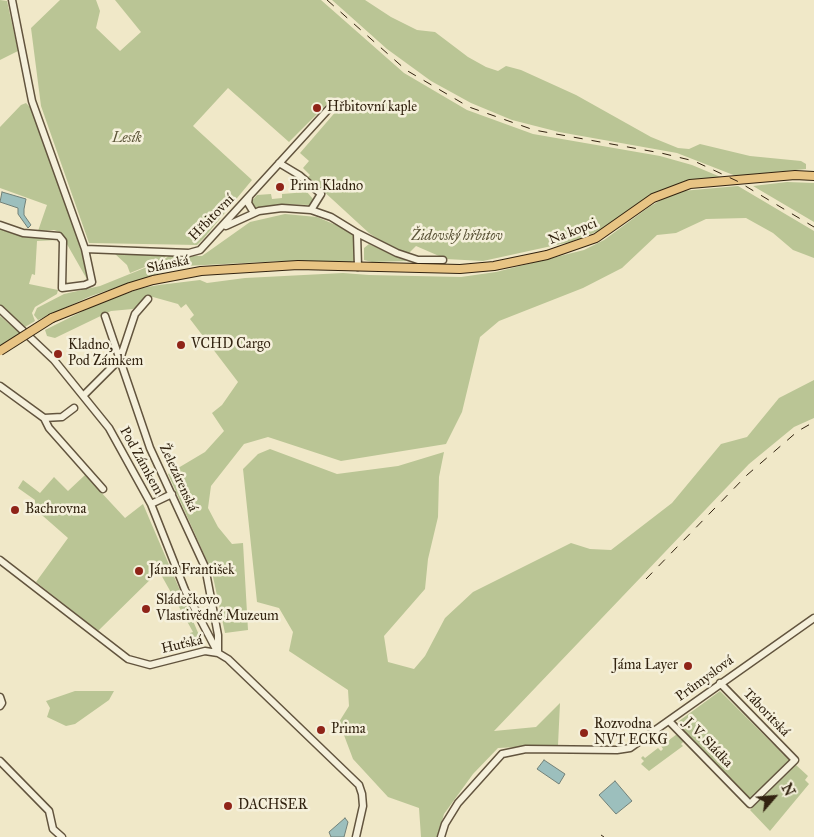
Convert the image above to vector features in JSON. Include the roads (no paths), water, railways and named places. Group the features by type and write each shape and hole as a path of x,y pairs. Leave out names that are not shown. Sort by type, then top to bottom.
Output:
{"main road":[{"name":"Na kopci","path":"358,267 460,269 494,266 547,255 596,238 653,198 690,184 795,175 814,176"},
{"name":"Slánská","path":"0,351 52,318 130,287 190,273 298,265 358,267"}],"street":[{"path":"0,224 23,233 61,237 63,241 62,287 64,289 90,283 92,279 85,249 34,107 12,0"},
{"name":"Hřbitovní","path":"85,249 194,253 202,249 335,102"},
{"path":"279,163 299,175 321,194 311,210"},
{"path":"249,197 248,203 254,213"},
{"path":"221,230 254,213 282,208 311,210 331,217 357,233 418,260 443,260"},
{"path":"357,233 358,267"},
{"path":"84,395 120,359 135,314 148,299"},
{"name":"Pod Zámkem","path":"0,309 45,352 84,395 109,428 151,504 185,590 218,653"},
{"name":"Železárenská","path":"105,316 150,448 205,567 218,635 218,653"},
{"path":"0,386 44,418 49,428 103,489"},
{"path":"44,418 62,417 74,408"},
{"path":"151,504 172,494"},
{"name":"Huťská","path":"0,560 128,659 150,665 206,651 218,653 228,659 359,785 363,806 356,837"},
{"name":"Průmyslová","path":"441,837 445,824 458,804 502,754 526,749 623,750 635,745 814,618"},
{"name":"Táboritská","path":"720,683 795,760 750,804"},
{"path":"0,706 2,703 1,694"},
{"name":"J. V. Sládka","path":"669,721 750,804"},
{"path":"0,761 49,811 53,828 62,837"}],"water":[{"path":"2,192 26,199 24,215 31,225 28,228 18,214 18,208 0,202"},
{"path":"544,760 565,774 559,784 537,769"},
{"path":"615,781 632,801 616,814 599,795"},
{"path":"345,818 348,822 344,837 331,837 329,832"}],"railway":[{"path":"327,0 406,70 469,107 534,130 661,153 694,161 737,181 814,227"},
{"path":"646,579 747,475 798,431 814,422"}],"place":[{"name":"Hřbitovní kaple","path":"317,108"},
{"name":"Prim Kladno","path":"280,187"},
{"name":"VCHD Cargo","path":"181,345"},
{"name":"Kladno, Pod Zámkem","path":"58,354"},
{"name":"Bachrovna","path":"15,510"},
{"name":"Jáma František","path":"139,571"},
{"name":"Sládečkovo Vlastivědné Muzeum","path":"146,609"},
{"name":"Jáma Layer","path":"688,666"},
{"name":"Prima","path":"321,730"},
{"name":"Rozvodna NVT ECKG","path":"584,733"},
{"name":"DACHSER","path":"228,806"}],"park label":[{"name":"Lesík","path":"127,139"},
{"name":"Židovský hřbitov","path":"457,237"}]}
